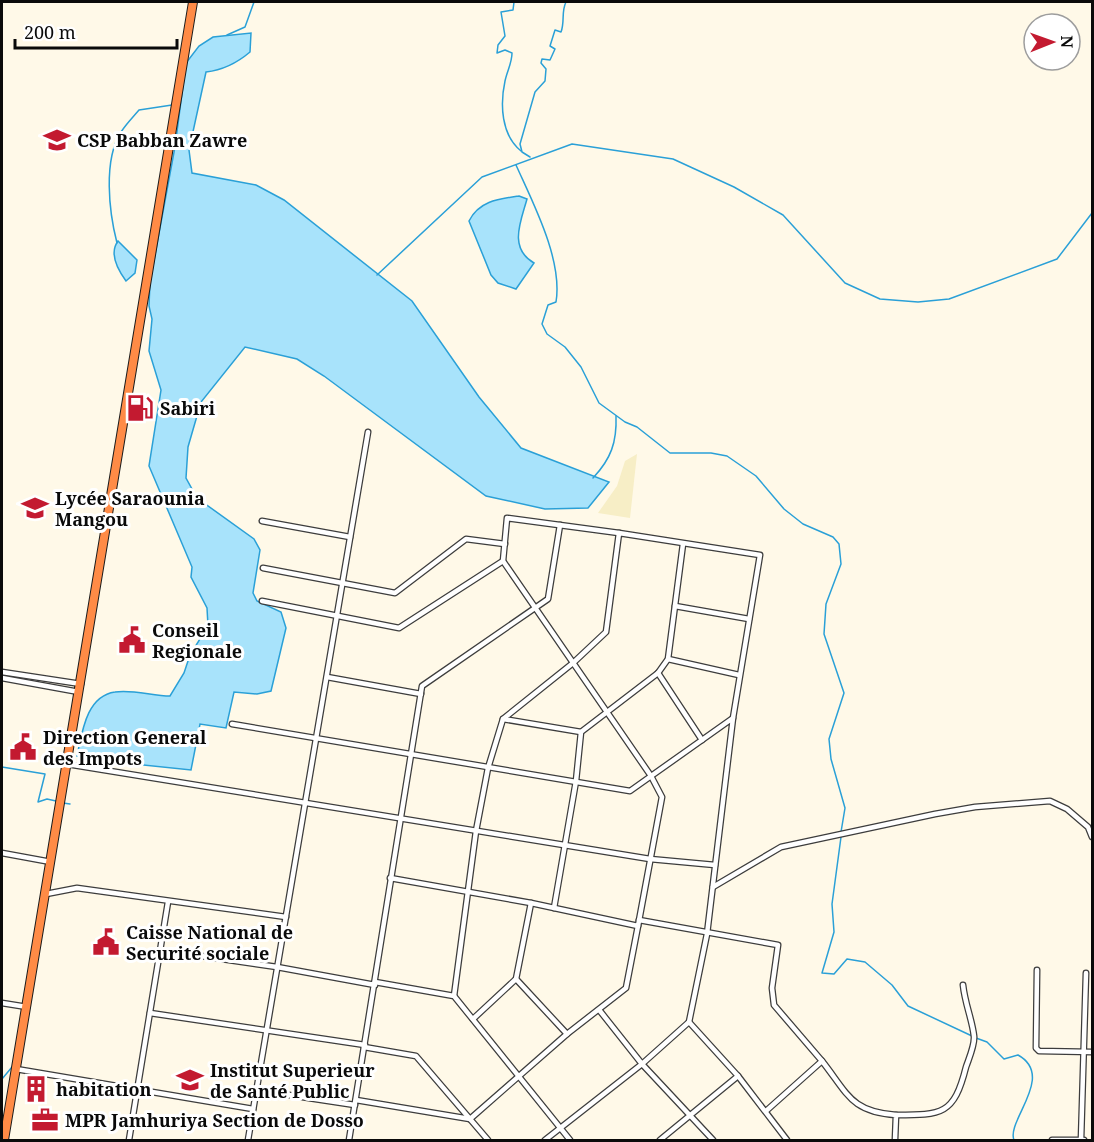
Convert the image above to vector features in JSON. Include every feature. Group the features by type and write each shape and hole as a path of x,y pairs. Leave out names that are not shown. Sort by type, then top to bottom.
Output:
{"highway":[{"path":"4,1140 193,2"}],"street":[{"path":"248,1140 368,432"},
{"path":"256,1090 470,1119 567,1035 626,988 662,797 651,776 503,561 507,518 760,555 739,675 707,934 689,1022 642,1064 545,1140"},
{"path":"262,521 351,537"},
{"path":"349,1140 422,686 548,599 560,525"},
{"path":"454,996 476,831 488,768 503,719 573,663 606,632 619,533"},
{"path":"263,568 395,593 466,539 505,544"},
{"path":"554,908 576,781 581,732 658,673 669,659 683,544"},
{"path":"262,602 399,628 503,561"},
{"path":"675,606 749,619"},
{"path":"669,659 739,675"},
{"path":"2,672 80,688"},
{"path":"658,673 702,741"},
{"path":"327,677 421,694"},
{"path":"2,678 80,688"},
{"path":"232,724 316,736 488,768 630,791 733,718"},
{"path":"503,719 581,732"},
{"path":"67,764 650,859 715,865"},
{"path":"713,887 781,847 975,807 1050,801 1067,809 1088,827 1092,837"},
{"path":"2,854 51,862"},
{"path":"390,878 638,923 778,945 772,988 774,1005 856,1105 873,1113 931,1115 943,1110 958,1097 974,1037 965,1007 963,985"},
{"path":"46,894 76,888 286,917"},
{"path":"129,1140 168,902"},
{"path":"473,1019 516,979 531,903"},
{"path":"160,950 454,996 570,1140"},
{"path":"1037,970 1036,1048 1039,1052 1092,1053"},
{"path":"1052,1140 1083,1140 1086,973"},
{"path":"516,979 567,1035"},
{"path":"2,1003 27,1007"},
{"path":"600,1011 642,1064 713,1140"},
{"path":"150,1013 416,1056 488,1140"},
{"path":"689,1022 738,1077 786,1138 777,1140"},
{"path":"766,1111 822,1061"},
{"path":"16,1069 253,1109"},
{"path":"660,1140 738,1077"},
{"path":"895,1140 896,1115"}],"shaded area":[{"path":"637,454 630,518 598,513 617,486 625,461"}],"water":[{"path":"251,33 250,52 219,70 206,72 189,150 192,173 256,185 284,200 412,301 479,397 521,448 609,482 588,508 545,509 486,496 324,376 297,359 245,347 201,402 188,447 186,478 197,498 254,539 260,550 253,593 257,601 281,612 286,628 271,691 257,694 234,692 226,728 200,724 191,770 86,759 77,756 87,717 98,700 105,695 122,691 170,696 184,673 190,655 208,626 207,608 191,577 192,567 149,466 161,390 149,351 152,319 149,306 150,282 175,147 186,63 199,46 213,37"},
{"path":"519,196 527,199 518,234 519,242 526,257 534,263 516,289 498,283 491,275 469,221 478,209 490,202"},
{"path":"118,241 137,260 135,273 126,281 114,256"}],"waterway":[{"path":"227,35 245,27 254,2"},
{"path":"514,2 513,10 501,12 505,36 498,45 497,53 505,50 512,53 503,90 503,109 509,137 521,151"},
{"path":"530,157 522,152 520,144 535,92 545,81 546,69 541,63 542,59 550,60 555,49 550,46 555,30 561,32 566,2"},
{"path":"117,243 109,186 115,144 123,129 139,110 172,105"},
{"path":"377,275 482,177 572,144 673,159 734,187 783,215 845,283 880,299 918,302 949,299 1057,259 1092,213"},
{"path":"516,165 545,232 555,268 556,302 548,305 542,324 547,334 565,347 581,367 599,403 625,422 637,427 670,453 711,453 727,456 756,476 784,509 803,524 833,537 839,544 841,564 826,604 824,634 844,693 829,739 831,759 845,808 841,832"},
{"path":"593,478 612,450 616,416"},
{"path":"2,767 45,774 38,802 47,799 56,801"},
{"path":"63,803 70,804"},
{"path":"841,837 832,904 834,932 822,973 834,974 847,959 865,962 892,985 908,1006 972,1036"},
{"path":"976,1038 987,1042 1004,1059 1018,1055 1028,1064 1032,1074 1031,1086 1013,1132 1014,1140"},
{"path":"2,1079 12,1067"}],"place":[{"name":"CSP Babban Zawre","path":"57,140"},
{"name":"Sabiri","path":"140,408"},
{"name":"Lycée Saraounia Mangou","path":"35,508"},
{"name":"Conseil Regionale","path":"132,640"},
{"name":"Direction General des Impots","path":"23,747"},
{"name":"Caisse National de Securité sociale","path":"106,942"},
{"name":"Institut Superieur de Santé Public","path":"190,1080"},
{"name":"habitation","path":"36,1089"},
{"name":"MPR Jamhuriya Section de Dosso","path":"45,1120"}]}
